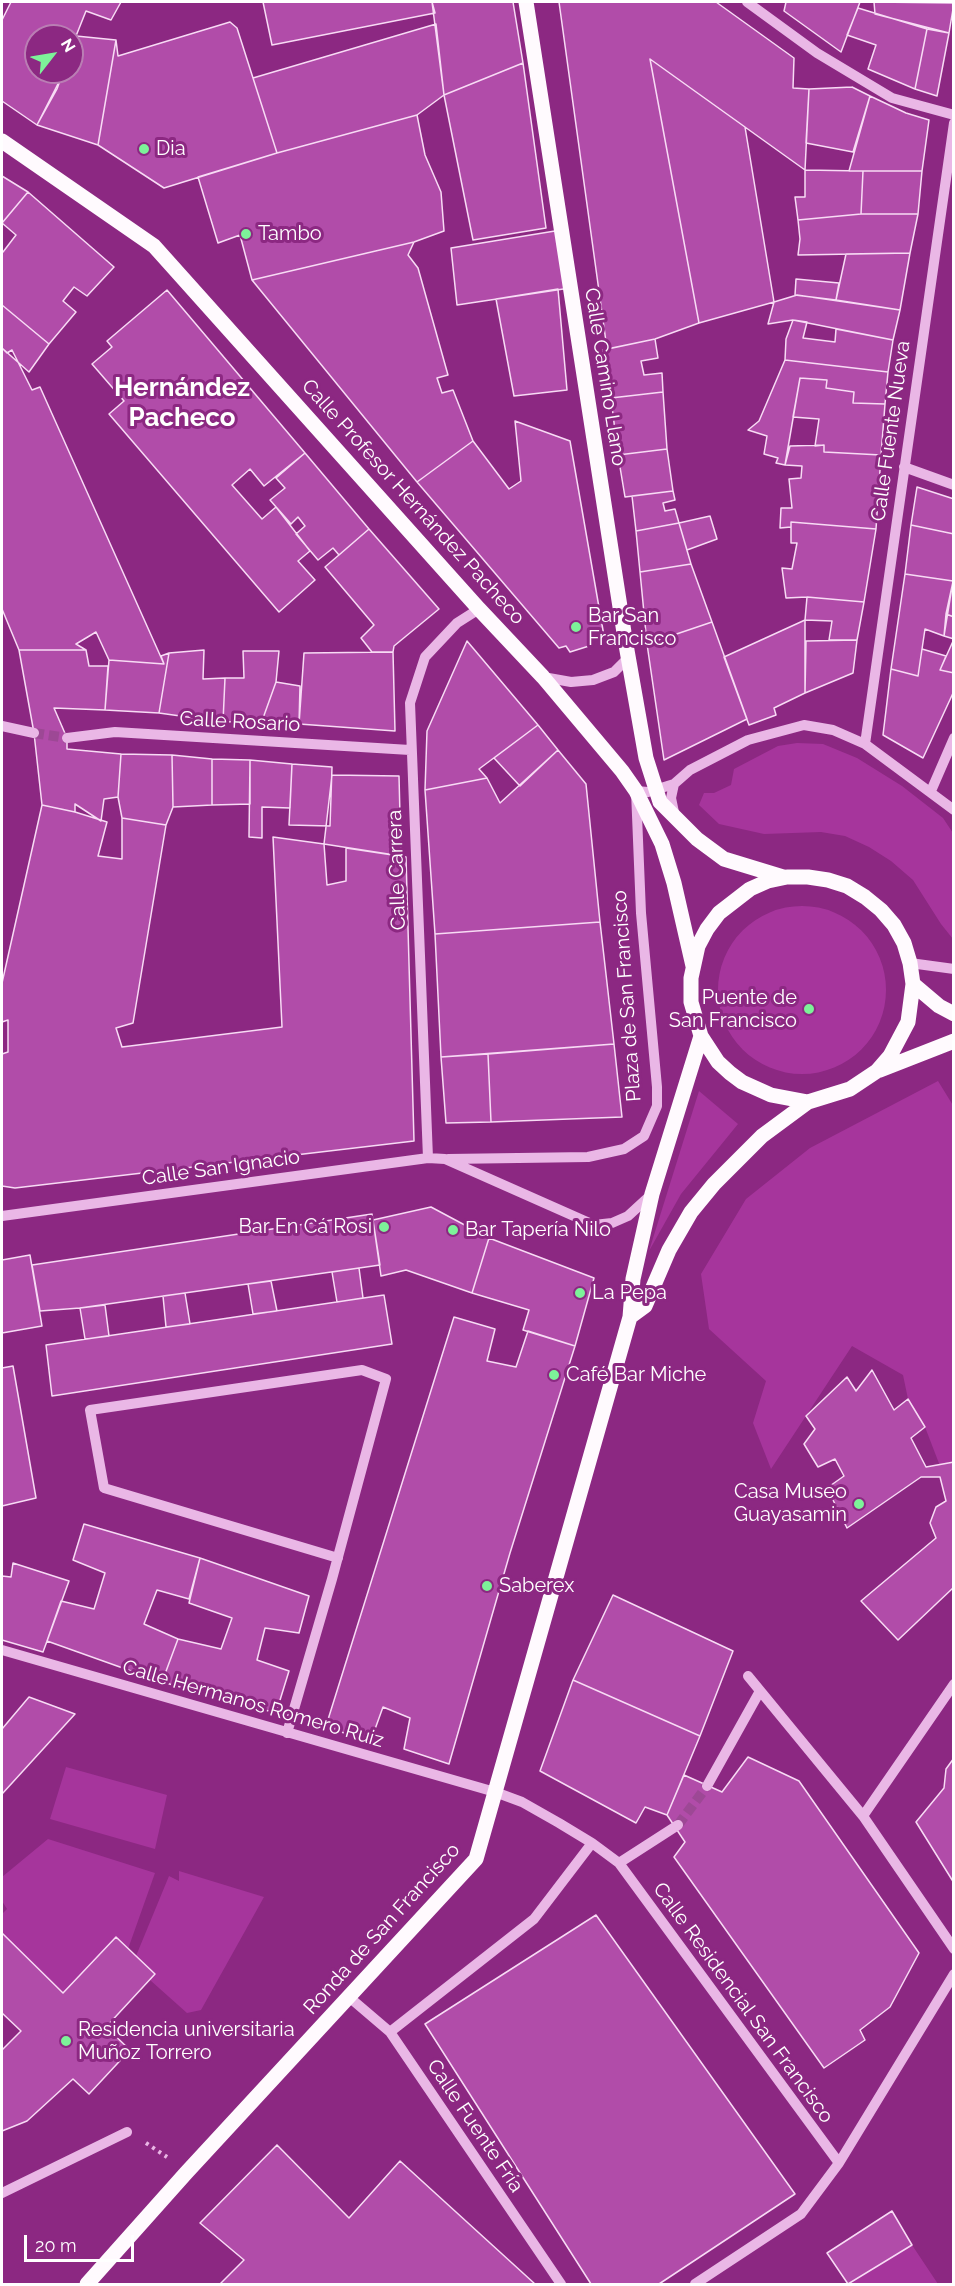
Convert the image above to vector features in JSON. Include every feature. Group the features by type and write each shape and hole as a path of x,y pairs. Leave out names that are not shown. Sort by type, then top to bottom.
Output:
{"main road":[{"name":"Calle Camino Llano","path":"526,2 628,658 646,758 656,789"},
{"name":"Calle Profesor Hernández Pacheco","path":"2,141 154,246 479,609 543,676 636,791 662,844 684,921 693,966"},
{"path":"656,789 660,802 697,839 724,859 787,878"},
{"path":"808,1102 771,1095 742,1082 718,1062 701,1036 691,1002 693,966 698,946 719,913 750,889 768,881 787,878 808,877 828,880 847,886 865,897 894,925 904,944 913,984 908,1022 890,1056 877,1071"},
{"path":"913,984 939,1006 954,1014"},
{"path":"630,1317 633,1279 652,1194 701,1036"},
{"path":"630,1317 645,1306 669,1250 691,1212 708,1191 762,1136 808,1102 850,1089 877,1071 954,1041"},
{"name":"Ronda de San Francisco","path":"87,2284 186,2173 476,1859 630,1317"}],"street":[{"path":"747,2 817,53 892,98 954,115"},
{"name":"Calle Fuente Nueva","path":"865,744 954,123"},
{"path":"904,467 954,485"},
{"name":"Calle Carrera","path":"428,1158 410,750 410,703 425,657 457,623 479,609"},
{"path":"543,676 571,682 593,680 614,672 628,658"},
{"path":"2,725 34,733"},
{"path":"636,791 648,792 674,784 690,770 748,740 804,725 833,730 865,744 954,810"},
{"name":"Calle Rosario","path":"68,738 115,732 410,750"},
{"path":"931,791 954,738"},
{"path":"674,784 671,798 675,817"},
{"name":"Plaza de San Francisco","path":"588,1157 624,1149 636,1143 644,1136 657,1106 641,913 636,791"},
{"path":"910,963 954,969"},
{"name":"Calle San Ignacio","path":"2,1216 428,1158 588,1157"},
{"name":"Calle San Ignacio","path":"445,1159 594,1225 612,1223 628,1216 652,1194"},
{"path":"287,1733 338,1558 386,1379 362,1370 90,1410 104,1488 338,1558"},
{"name":"Calle Hermanos Romero Ruiz","path":"2,1650 495,1792"},
{"path":"748,1676 863,1815 954,1949"},
{"path":"863,1815 954,1684"},
{"path":"707,1786 760,1691"},
{"name":"Calle Residencial San Francisco","path":"495,1792 522,1802 592,1843 619,1863 838,2163"},
{"path":"619,1863 678,1825"},
{"path":"390,2032 534,1920 592,1843"},
{"name":"Calle Residencial San Francisco","path":"695,2284 801,2214 838,2163 954,1974"},
{"name":"Calle Fuente Fría","path":"349,1997 390,2032 561,2284"},
{"path":"2,2193 127,2133"}],"path":[{"path":"127,2133 159,2151 186,2173"}],"shaded area":[{"path":"797,743 823,744 857,758 902,786 943,818 953,833 953,939 913,880 891,861 869,847 845,836 821,832 764,834 719,824 699,805 704,793 714,793 731,785 734,769 778,746"},
{"path":"802,906 818,907 834,912 862,930 880,958 885,974 885,1006 880,1022 862,1050 834,1068 818,1073 802,1074 786,1073 770,1068 742,1050 724,1022 719,1006 718,990 719,974 724,958 742,930 770,912 786,907"},
{"path":"938,1081 954,1107 953,1462 940,1466 925,1427 908,1399 903,1375 852,1346 771,1469 753,1423 766,1381 709,1329 701,1274 746,1199 810,1148"},
{"path":"699,1091 738,1124 681,1194 649,1251"},
{"path":"66,1767 167,1795 155,1849 50,1819"},
{"path":"48,1839 155,1873 128,1949 116,1938 63,1993 2,1933 2,1914 7,1909 2,1901 2,1877"},
{"path":"179,1871 264,1897 201,2010 187,2013 150,1980 155,1974 136,1956 169,1876 179,1881"},
{"path":"912,2245 938,2284 850,2284"}],"building":[{"path":"11,2 121,2 111,20 86,11 81,24 24,24 24,84 58,84 37,125 2,101 2,20"},
{"path":"263,2 432,2 435,13 272,45"},
{"path":"432,2 513,2 523,63 444,95"},
{"path":"559,2 716,2 794,58 793,88 809,89 805,170 650,59 699,323 655,339 607,349"},
{"path":"786,2 860,2 841,52 784,11"},
{"path":"874,2 954,3 949,33 875,14"},
{"path":"858,8 927,29 915,89 868,69 876,45 847,35"},
{"path":"230,22 237,28 277,153 164,188 98,145 116,40 118,56"},
{"path":"436,24 444,95 417,115 277,153 253,78"},
{"path":"927,29 949,33 937,96 915,89"},
{"path":"84,37 116,40 98,145 37,125 59,84 84,84"},
{"path":"650,59 745,127 774,302 699,323"},
{"path":"523,63 546,228 473,240 444,95"},
{"path":"852,87 870,96 853,152 806,143 809,89"},
{"path":"870,96 906,113 929,120 922,171 849,171"},
{"path":"417,115 425,155 441,192 444,231 414,242 252,280 240,235 218,243 198,177"},
{"path":"805,170 863,171 861,214 798,220 795,197 805,197"},
{"path":"863,171 922,171 918,214 861,214"},
{"path":"2,176 28,192 2,223"},
{"path":"28,192 114,267 87,296 74,287 63,301 76,312 49,344 2,305 2,251 16,235 2,223"},
{"path":"861,214 918,214 910,253 798,255 800,239 798,220"},
{"path":"561,230 570,288 457,305 451,248"},
{"path":"414,242 408,255 418,268 448,375 437,378 442,393 453,390 473,441 417,482 252,280"},
{"path":"910,253 900,310 836,300 846,254"},
{"path":"796,279 839,283 836,300 795,295"},
{"path":"558,289 567,390 514,396 496,299"},
{"path":"167,290 305,453 264,486 250,469 232,485 262,519 276,507 310,551 298,561 315,580 279,612 109,414 124,401 92,364 112,347 107,341"},
{"path":"797,295 900,310 893,340 793,320 768,324 774,302"},
{"path":"2,305 49,344 29,372 2,348"},
{"path":"793,320 807,322 803,338 835,342 836,329 893,340 888,372 785,360 786,339"},
{"path":"655,339 658,358 641,361 644,375 662,373 663,392 611,398 603,350"},
{"path":"2,348 7,353 12,350 32,390 40,387 164,664 109,660 96,632 76,644 86,650 19,650 2,609"},
{"path":"785,360 888,372 885,404 853,403 854,392 826,388 827,380 800,378 785,465 776,463 778,458 764,454 767,436 748,430 759,421"},
{"path":"800,378 827,380 826,388 854,392 853,403 885,404 881,455 824,452 824,445 815,446 819,419 793,417"},
{"path":"663,392 667,449 618,455 611,398"},
{"path":"515,421 570,441 604,636 591,639 589,646 570,652 566,646 559,648 417,482 473,441 509,489 521,481"},
{"path":"824,445 824,452 881,455 876,529 791,522 791,527 780,528 781,508 792,508 789,479 801,478 802,466 785,465 790,446"},
{"path":"667,449 673,491 625,497 618,455"},
{"path":"305,453 369,529 339,555 333,548 318,560 296,534 305,526 298,517 291,524 270,500 285,488 276,478"},
{"path":"917,487 954,499 954,534 911,525"},
{"path":"673,491 675,500 663,503 665,511 675,509 679,523 636,531 632,496"},
{"path":"710,516 717,539 687,550 679,523"},
{"path":"791,522 876,529 864,602 807,597 786,598 782,568 792,569 797,543 791,543"},
{"path":"679,523 691,564 640,572 636,531"},
{"path":"911,525 954,534 953,581 905,574"},
{"path":"369,529 439,609 394,646 393,652 372,652 361,638 374,625 325,567"},
{"path":"691,564 712,622 647,644 640,572"},
{"path":"905,574 953,581 944,636 925,629 918,676 891,669"},
{"path":"954,577 954,617 946,614"},
{"path":"807,597 864,602 857,640 829,640 832,621 805,620"},
{"path":"946,614 954,617 954,639 944,636"},
{"path":"805,620 805,693 774,708 776,715 749,725 724,657"},
{"path":"712,622 747,719 664,760 647,644"},
{"path":"954,639 954,673 940,670"},
{"path":"857,640 853,673 805,693 806,641"},
{"path":"467,641 538,725 479,769 487,778 425,790 427,731"},
{"path":"922,649 946,656 940,670 954,673 954,691 923,758 883,735 891,669 918,676"},
{"path":"19,650 86,650 89,666 108,666 105,710 54,708 67,738 67,749 121,754 118,797 104,799 101,821 75,804 75,812 42,805 34,733"},
{"path":"204,650 203,679 225,678 223,722 159,713 169,653"},
{"path":"243,651 279,651 276,682 262,721 223,722 225,678 244,678"},
{"path":"393,652 395,731 299,724 304,653"},
{"path":"169,653 159,713 105,710 109,660 164,664 161,656"},
{"path":"276,682 300,686 299,724 262,721"},
{"path":"538,725 558,750 520,786 494,758"},
{"path":"558,750 586,784 600,922 435,934 425,790 487,778 500,803"},
{"path":"121,754 172,755 173,807 166,825 122,818 118,797"},
{"path":"172,755 212,759 212,805 173,807"},
{"path":"212,759 250,760 250,804 212,805"},
{"path":"250,760 292,764 290,808 262,807 262,838 249,837"},
{"path":"292,764 332,767 330,826 289,825"},
{"path":"332,775 399,776 401,856 324,844"},
{"path":"42,805 107,822 98,856 122,859 122,818 166,825 133,1023 116,1028 122,1047 282,1027 273,837 324,844 327,885 346,881 346,848 406,857 414,1141 15,1188 2,1186 2,1054 8,1052 8,1020 2,1022 2,983"},
{"path":"600,922 614,1044 441,1057 435,934"},
{"path":"614,1044 622,1117 491,1122 488,1054"},
{"path":"488,1054 491,1122 446,1123 441,1057"},
{"path":"431,1207 489,1238 472,1293 406,1270 381,1276 373,1220"},
{"path":"372,1214 380,1265 80,1308 40,1311 32,1265"},
{"path":"489,1238 594,1278 575,1346 523,1330 529,1310 472,1293"},
{"path":"30,1255 42,1326 2,1333 2,1260"},
{"path":"359,1268 363,1298 337,1302 332,1272"},
{"path":"271,1281 277,1311 253,1314 248,1284"},
{"path":"185,1293 190,1324 166,1327 163,1296"},
{"path":"384,1295 392,1344 52,1396 46,1345"},
{"path":"105,1305 109,1336 85,1339 80,1308"},
{"path":"454,1317 495,1329 487,1361 516,1367 528,1331 575,1346 510,1553 449,1764 404,1749 410,1718 383,1707 370,1743 326,1726"},
{"path":"13,1366 36,1498 2,1506 2,1368"},
{"name":"Casa Museo Guayasamin","path":"872,1370 894,1410 908,1399 925,1427 911,1438 926,1467 954,1462 954,1587 898,1640 861,1601 936,1538 930,1523 936,1507 946,1501 940,1477 921,1477 847,1528 827,1488 844,1476 835,1459 818,1467 804,1444 815,1429 806,1416 847,1377 856,1391"},
{"path":"84,1524 200,1558 189,1599 157,1590 144,1624 178,1639 162,1682 47,1641 61,1601 94,1609 105,1573 73,1560"},
{"path":"200,1558 309,1596 299,1633 265,1628 257,1660 289,1671 276,1713 162,1682 178,1639 221,1649 232,1618 189,1603"},
{"path":"13,1563 69,1581 43,1652 2,1640 2,1576 11,1577"},
{"path":"613,1595 733,1651 700,1736 573,1680"},
{"path":"573,1680 700,1736 667,1815 645,1807 636,1823 540,1771"},
{"path":"29,1697 75,1714 2,1794 2,1729"},
{"path":"748,1757 799,1781 919,1953 890,2007 860,2030 865,2040 824,2068 674,1857 685,1842 667,1815 684,1775 722,1792"},
{"path":"954,1758 954,1883 916,1822 944,1788 946,1769"},
{"path":"596,1915 795,2194 659,2284 591,2284 425,2024"},
{"name":"Residencia universitaria Muñoz Torrero","path":"2,1933 63,1993 116,1937 155,1974 106,2027 130,2050 89,2094 73,2079 27,2121 2,2131 2,2050 21,2031 2,2013"},
{"path":"277,2145 349,2218 400,2161 535,2284 220,2284 244,2260 200,2223"},
{"path":"892,2211 912,2245 848,2284 827,2253"}],"tunnel":[{"path":"34,733 67,738"},
{"path":"678,1825 707,1786"}],"place":[{"name":"Dia","path":"144,149"},
{"name":"Tambo","path":"246,234"},
{"name":"Bar San Francisco","path":"576,627"},
{"name":"Puente de San Francisco","path":"809,1009"},
{"name":"Bar En Cá Rosi","path":"384,1227"},
{"name":"Bar Tapería Nilo","path":"453,1230"},
{"name":"La Pepa","path":"580,1293"},
{"name":"Café Bar Miche","path":"554,1375"},
{"name":"Casa Museo Guayasamin","path":"859,1504"},
{"name":"Saberex","path":"487,1586"},
{"name":"Residencia universitaria Muñoz Torrero","path":"66,2041"}],"district":[{"name":"Hernández Pacheco","path":"182,403"}]}
